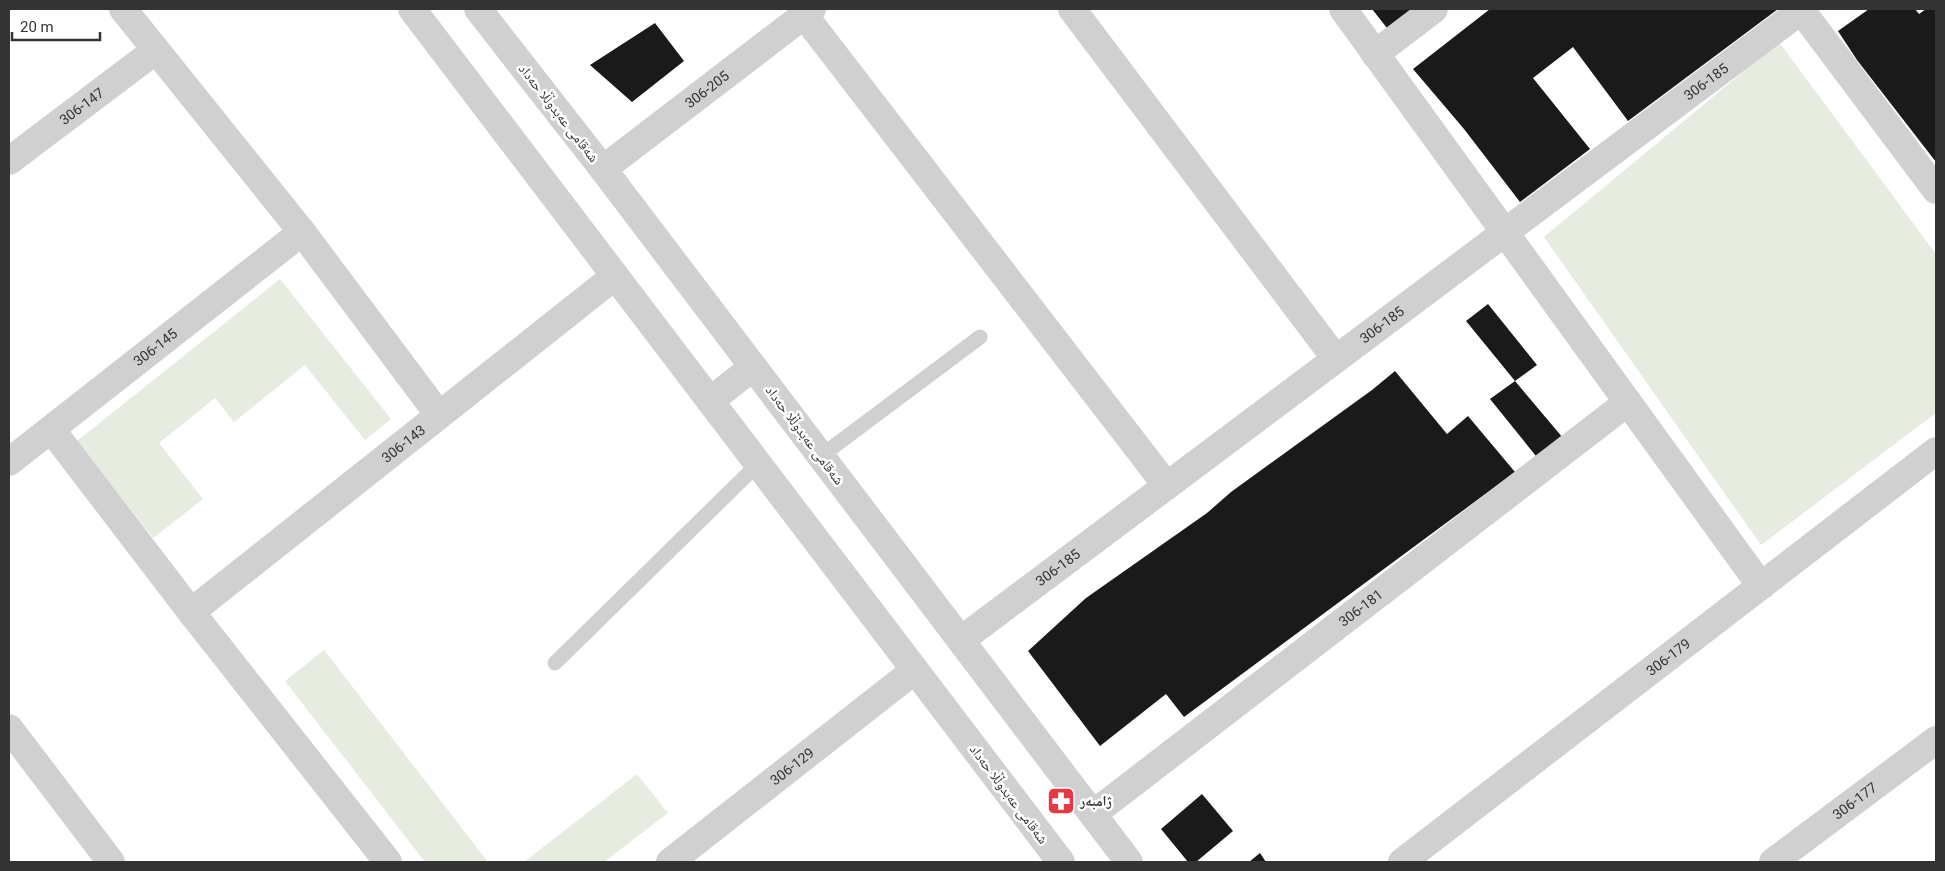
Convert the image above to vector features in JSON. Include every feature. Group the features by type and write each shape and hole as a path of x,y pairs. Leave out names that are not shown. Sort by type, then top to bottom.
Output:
{"street":[{"path":"123,9 302,232 439,415"},
{"name":"شەقامی عەبدوڵڵا حەداد","path":"412,9 1061,862"},
{"name":"شەقامی عەبدوڵڵا حەداد","path":"478,9 603,169 1129,862"},
{"path":"1072,9 1336,359"},
{"path":"1343,9 1761,586"},
{"path":"1376,54 1434,9"},
{"path":"1802,10 1936,190"},
{"name":"306-185","path":"961,640 1802,10"},
{"path":"808,12 1167,486"},
{"name":"306-205","path":"603,169 808,12"},
{"name":"306-147","path":"9,161 156,50"},
{"name":"306-145","path":"9,462 302,232"},
{"name":"306-143","path":"191,612 615,276"},
{"path":"710,401 753,367"},
{"name":"306-181","path":"1093,814 1628,402"},
{"path":"51,429 191,612 388,862"},
{"name":"306-179","path":"1416,858 1761,586 1936,451"},
{"name":"306-129","path":"670,862 915,670"},
{"path":"9,728 111,862"},
{"name":"306-177","path":"1773,862 1936,740"}],"lane":[{"path":"821,456 980,337"},
{"path":"555,663 758,464"}],"shaded area":[{"path":"1779,42 1936,254 1936,413 1761,545 1544,237"},
{"path":"280,279 391,419 365,440 305,365 234,422 215,398 159,443 203,499 153,538 77,441"},
{"path":"324,650 488,862 425,862 285,681"},
{"path":"637,774 668,813 604,862 524,862"}],"building":[{"path":"1372,9 1414,9 1387,28"},
{"path":"1490,9 1778,9 1628,121 1573,47 1533,78 1590,149 1520,202 1464,129 1413,69"},
{"path":"1869,9 1915,9 1919,14 1926,9 1936,9 1936,162 1857,60 1838,31"},
{"path":"655,23 684,61 632,102 590,65"},
{"path":"1488,304 1537,365 1515,381 1466,321"},
{"path":"1395,371 1447,434 1468,416 1515,472 1184,717 1166,694 1100,746 1028,651 1086,598 1207,513 1231,492 1372,390"},
{"path":"1515,381 1563,438 1536,456 1490,399"},
{"path":"1202,794 1233,831 1196,862 1188,862 1161,829"},
{"path":"1260,853 1266,862 1249,862"}],"place":[{"name":"ژامبەر","path":"1061,801"}]}
